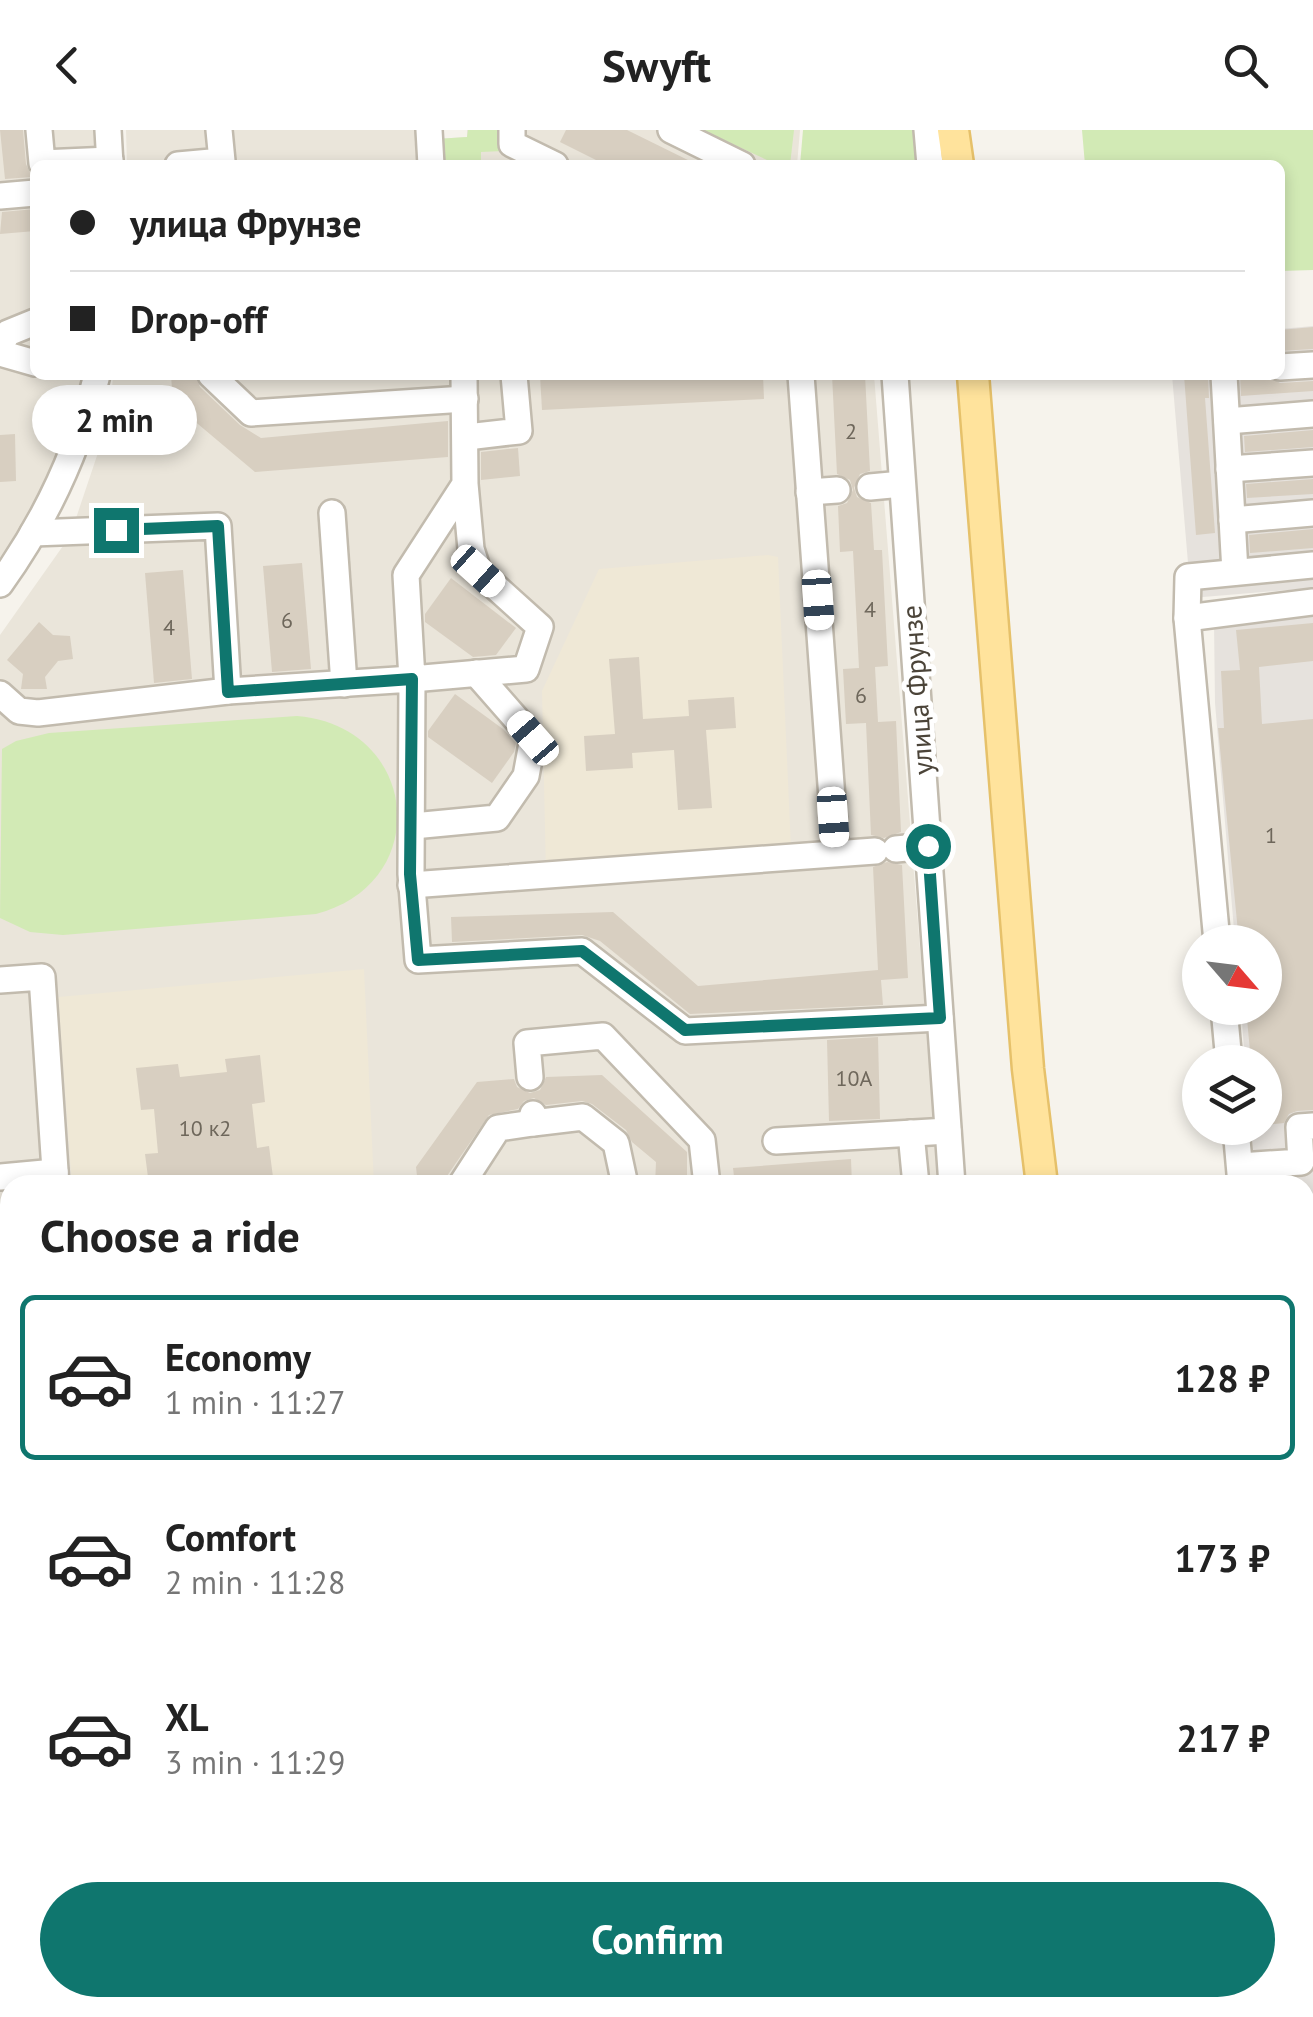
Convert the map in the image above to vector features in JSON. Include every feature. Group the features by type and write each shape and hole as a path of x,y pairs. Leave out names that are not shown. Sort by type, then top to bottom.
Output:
{"main road":[{"path":"953,130 957,160"},
{"path":"973,380 1028,1069 1041,1175"}],"street":[{"path":"39,130 42,160"},
{"path":"108,130 110,160"},
{"path":"220,130 222,160"},
{"path":"429,130 431,160"},
{"path":"671,130 732,160"},
{"path":"927,130 930,160"},
{"path":"513,146 544,160"},
{"path":"0,196 30,193"},
{"path":"0,345 8,333 30,324"},
{"path":"0,353 30,362"},
{"path":"1285,367 1313,365"},
{"path":"0,584 34,533 68,464 95,380"},
{"path":"0,694 19,710 38,713 228,692 526,669 540,627 478,571 471,549 465,484 465,387 251,413 216,380"},
{"path":"466,437 518,432 514,380"},
{"path":"801,380 836,854"},
{"name":"улица Фрунзе","path":"895,380 951,1175"},
{"path":"1224,380 1235,572"},
{"path":"1227,420 1313,414"},
{"path":"1230,469 1313,462"},
{"path":"465,484 406,575 412,679 411,885 418,960 582,951 685,1030 940,1018"},
{"path":"870,487 902,484"},
{"path":"810,492 838,490"},
{"path":"332,513 344,684"},
{"path":"1232,520 1313,513"},
{"path":"34,533 218,526 228,692"},
{"path":"1215,925 1187,618 1188,577 1313,565"},
{"path":"1187,618 1313,602"},
{"path":"412,826 497,818 526,776 533,738 476,674"},
{"path":"411,885 928,846"},
{"path":"0,980 42,978 56,1175"},
{"path":"530,1077 527,1043 603,1036 702,1140 706,1175"},
{"path":"467,1175 498,1128 533,1119 583,1117 616,1143 623,1175"},
{"path":"1244,1175 1301,1162 1299,1127 1313,1126"},
{"path":"776,1141 948,1131"},
{"path":"912,1133 915,1175"},
{"path":"1237,1145 1240,1175"}],"shaded area":[{"path":"0,130 98,130 101,160 30,160 30,380 81,380 55,457 21,532 0,561"},
{"path":"126,130 419,130 421,160 127,160"},
{"path":"467,130 800,130 797,160 438,160 436,139 467,137"},
{"path":"1313,326 1313,588 1191,598 1172,380 1285,380 1285,329"},
{"path":"113,380 874,380 938,1175 0,1175 0,635 70,536 110,417"},
{"path":"778,557 791,849 546,875 542,691 599,569"},
{"path":"1313,609 1313,1175 1255,1175 1252,1145 1282,1145 1282,1045 1244,1045 1242,1025 1282,1025 1282,925 1234,925 1215,703 1214,622"},
{"path":"364,969 374,1175 71,1175 58,997"}],"green space":[{"path":"468,130 501,130 503,151 481,152 481,160 438,160 436,139 467,137"},
{"path":"702,130 794,130 791,160 767,160"},
{"path":"803,130 914,130 917,160 800,160"},
{"path":"1082,130 1313,130 1313,270 1285,271 1285,160 1085,160"},
{"path":"297,716 338,726 368,747 388,775 397,807 394,840 380,871 354,897 316,914 63,935 30,932 0,918 2,749 16,741 49,733"}],"building":[{"path":"0,130 23,130 30,177 5,179"},
{"path":"566,130 627,130 688,160 596,160 560,142"},
{"path":"30,209 30,231 0,234 2,212"},
{"path":"1313,327 1313,349 1285,351 1285,330"},
{"path":"171,380 197,380 240,425 261,438 448,421 448,457 255,472 173,403"},
{"path":"540,380 763,380 764,399 542,410"},
{"path":"832,380 865,380 870,471 860,474 854,488 857,497 871,503 874,550 882,550 888,666 875,667 878,722 896,721 901,832 884,838 871,835 866,723 846,724 843,669 859,668 853,551 840,552 838,506 847,503 853,490 850,480 837,474"},
{"path":"1184,380 1208,380 1209,398 1205,398 1215,533 1196,535"},
{"path":"1240,380 1313,381 1313,391 1241,396"},
{"path":"1313,430 1313,447 1245,452 1244,436"},
{"path":"15,434 16,481 0,482 0,435"},
{"path":"518,448 520,476 481,480 481,452"},
{"path":"1313,479 1313,494 1247,498 1246,484"},
{"path":"1313,529 1313,548 1250,553 1249,535"},
{"path":"302,563 311,669 272,672 263,566"},
{"path":"183,570 192,679 154,683 145,573"},
{"path":"451,578 516,628 496,655 473,657 425,622 425,614"},
{"path":"39,622 53,635 70,636 73,659 58,661 45,677 47,689 21,689 23,674 7,660"},
{"path":"1313,623 1313,661 1259,667 1262,724 1313,719 1313,1110 1289,1114 1282,1123 1282,1045 1249,1045 1248,1025 1282,1025 1282,925 1237,925 1218,728 1224,728 1221,671 1240,670 1236,630"},
{"path":"639,657 643,719 689,716 688,700 734,697 736,728 706,730 712,808 678,810 674,750 632,753 633,768 586,771 584,736 615,734 609,659"},
{"path":"455,694 516,743 492,783 428,737 428,731"},
{"path":"887,862 902,865 908,978 881,980 883,1005 690,1014 600,941 582,935 452,942 451,917 613,912 698,986 878,970 873,867"},
{"path":"878,1037 880,1119 829,1121 827,1040"},
{"path":"260,1055 265,1102 252,1104 257,1148 269,1146 273,1175 148,1175 145,1154 158,1153 154,1109 141,1110 136,1068 178,1064 180,1077 227,1072 225,1059"},
{"path":"602,1075 687,1152 687,1175 655,1175 656,1162 632,1142 626,1130 592,1104 582,1101 546,1105 534,1098 524,1101 518,1109 489,1115 448,1175 417,1175 416,1167 477,1082 514,1079 517,1087 530,1093 540,1090 546,1077"},
{"path":"851,1159 852,1175 734,1175 733,1168"}],"route":[{"path":"116,530 218,526 228,692 412,679 410,874 418,960 582,951 685,1030 940,1018 928,846"}]}
